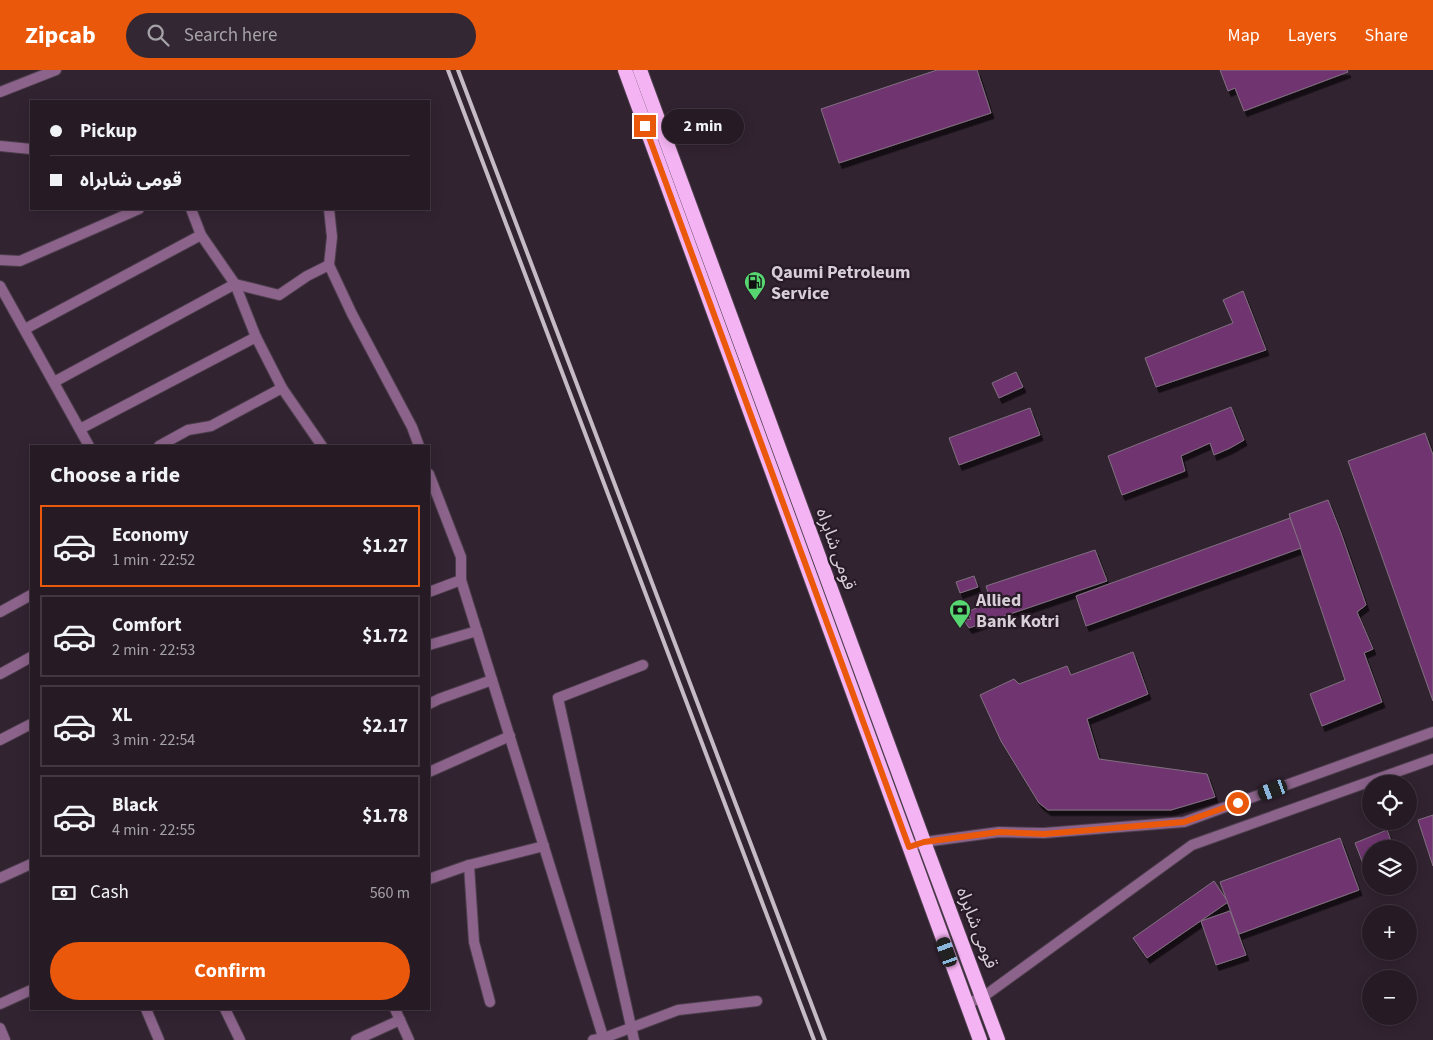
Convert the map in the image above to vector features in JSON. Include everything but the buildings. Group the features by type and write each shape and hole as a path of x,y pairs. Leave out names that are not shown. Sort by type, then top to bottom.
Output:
{"highway":[{"name":"قومی شاہراہ","path":"625,70 980,1040"},
{"name":"قومی شاہراہ","path":"640,70 998,1040"}],"street":[{"path":"0,92 56,70"},
{"path":"0,146 30,149"},
{"path":"0,260 20,260 137,210"},
{"path":"191,210 200,235 235,284 256,337 282,388 321,445"},
{"path":"329,210 332,237 329,265 352,314 412,427 419,445"},
{"path":"25,329 200,235"},
{"path":"54,382 235,284 279,295 307,276 329,265"},
{"path":"0,286 88,445"},
{"path":"80,429 256,337"},
{"path":"161,445 188,430 211,426 282,388"},
{"path":"430,477 461,557 461,580 604,1039"},
{"path":"430,592 461,580"},
{"path":"0,612 30,596"},
{"path":"430,645 477,631"},
{"path":"0,674 30,658"},
{"path":"634,1040 558,698 643,665"},
{"path":"430,704 492,680"},
{"path":"0,740 30,725"},
{"path":"909,847 924,842 999,832 1044,834 1184,822 1433,732"},
{"path":"430,772 510,736"},
{"path":"966,1004 983,997 1192,845 1433,759"},
{"path":"430,880 469,865 544,846"},
{"path":"0,878 30,864"},
{"path":"469,865 474,942 490,1002"},
{"path":"0,1004 30,990"},
{"path":"593,1040 604,1039 678,1010 758,1001"},
{"path":"146,1010 158,1040"},
{"path":"225,1010 240,1040"},
{"path":"395,1010 409,1040"},
{"path":"356,1040 400,1020"},
{"path":"0,1028 4,1040"}],"railway":[{"path":"448,70 814,1040"},
{"path":"458,70 825,1040"}],"place":[{"name":"Qaumi Petroleum Service","path":"755,301"},
{"name":"Allied Bank Kotri","path":"960,629"}],"route":[{"path":"645,126 909,847 924,842 999,832 1044,834 1184,822 1238,803"}]}
